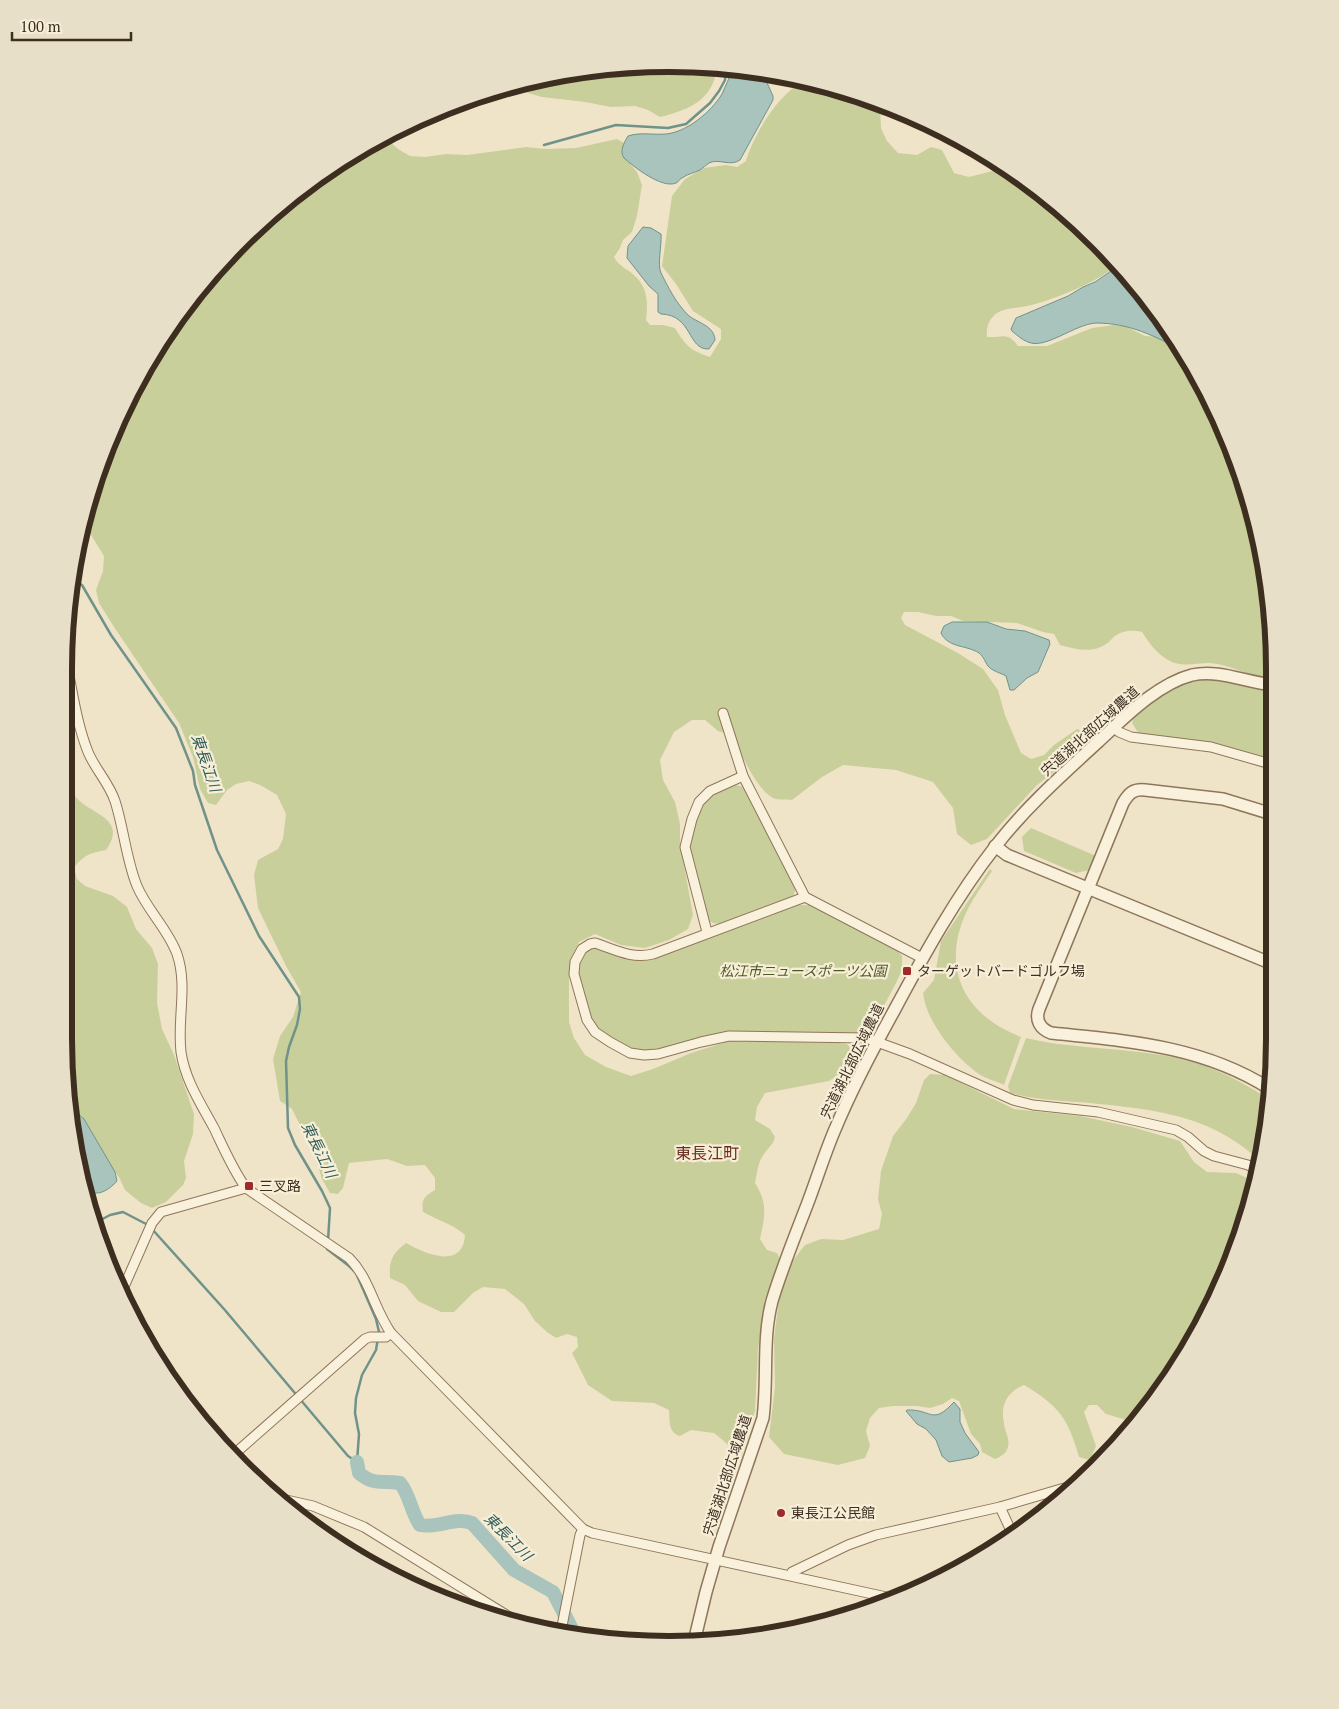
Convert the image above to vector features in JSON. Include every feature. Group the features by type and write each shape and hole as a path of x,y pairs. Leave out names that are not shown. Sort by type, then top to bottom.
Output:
{"street":[{"name":"宍道湖北部広域農道","path":"696,1635 715,1560 763,1418 766,1337 773,1300 835,1129 876,1043 922,958 995,846 1043,794 1114,728 1165,686 1195,675 1219,674 1266,683"},
{"path":"72,688 83,737 89,754 114,800 134,878 151,911 166,932 182,970 180,1028 184,1066 194,1091 236,1173 246,1188 349,1258 358,1267 380,1316 391,1333 584,1529 592,1533 884,1596"},
{"path":"723,714 743,776 805,897 922,958"},
{"path":"1114,728 1131,737 1211,747 1266,763"},
{"path":"707,932 685,846 699,802 710,791 743,776"},
{"path":"1264,1086 1226,1066 1173,1049 1051,1033 1041,1027 1038,1013 1128,794 1135,789 1223,799 1266,812"},
{"path":"995,846 1007,855 1266,961"},
{"path":"805,897 707,932 653,954 630,955 595,943 590,944 582,949 575,962 574,974 587,1020 595,1032 610,1042 630,1052 644,1055 658,1054 730,1036 866,1038 910,1054 1013,1100 1033,1105 1098,1112 1176,1130 1188,1137 1204,1151 1214,1156 1252,1167"},
{"path":"125,1284 152,1222 161,1212 246,1188"},
{"path":"237,1451 365,1339 370,1337 386,1337 391,1333"},
{"path":"791,1575 792,1572 848,1545 876,1535 1000,1507 1062,1489"},
{"path":"292,1501 313,1506 364,1527 501,1612"},
{"path":"1000,1507 1010,1529"},
{"path":"561,1626 580,1535 584,1529"}],"green space":[{"path":"670,72 716,75 711,87 698,102 681,111 660,117 648,110 635,106 611,107 542,97 522,91 553,84 630,74"},
{"path":"795,87 824,93 880,111 881,128 887,141 898,153 917,155 931,147 942,150 954,173 969,177 996,170 1033,196 1063,221 1092,247 1112,269 1100,277 1062,295 1027,306 1000,311 992,318 989,324 987,337 1008,337 1018,346 1047,346 1092,328 1114,325 1125,326 1145,336 1159,337 1170,344 1205,405 1235,478 1246,515 1255,553 1261,592 1265,630 1266,677 1218,664 1178,664 1160,654 1142,632 1139,631 1121,633 1101,647 1083,650 1060,645 1054,634 1017,623 963,621 951,616 904,612 901,618 905,625 958,653 983,669 998,690 1005,715 1021,753 1031,759 1044,755 1054,745 1077,729 1085,732 1087,739 1064,764 1036,786 987,839 971,845 957,834 953,808 933,782 896,770 843,765 822,777 792,800 776,799 769,795 756,781 732,735 718,731 705,720 692,720 674,732 660,760 663,780 675,802 680,824 680,843 693,915 688,929 669,940 645,948 621,945 595,934 579,942 569,965 569,1022 574,1038 585,1055 606,1067 631,1076 729,1041 839,1043 847,1044 850,1048 841,1073 829,1081 765,1093 757,1107 755,1120 770,1129 775,1137 760,1160 755,1183 764,1204 760,1239 767,1250 777,1253 780,1259 765,1299 758,1350 755,1411 741,1454 733,1451 714,1433 691,1430 680,1436 676,1434 670,1426 669,1410 654,1403 612,1401 588,1385 572,1353 578,1347 577,1337 567,1334 556,1338 547,1332 535,1321 524,1304 505,1289 483,1287 473,1293 454,1312 441,1312 418,1301 405,1285 390,1278 392,1258 406,1243 432,1255 450,1256 458,1253 463,1246 465,1235 450,1225 423,1212 422,1204 424,1199 435,1190 435,1178 425,1165 407,1166 387,1159 349,1163 343,1188 338,1194 330,1193 322,1179 314,1153 292,1109 280,1101 273,1059 280,1036 293,1017 301,992 286,966 258,908 254,875 258,860 278,849 283,839 286,814 277,795 249,781 236,784 227,790 216,805 208,803 200,789 193,757 179,723 99,603 96,590 103,571 104,556 89,533 104,478 134,405 152,371 196,306 247,247 276,221 338,173 390,142 410,156 425,157 446,154 467,155 526,147 546,149 576,148 617,139 624,143 623,155 637,172 642,185 637,216 632,232 623,240 614,257 619,264 641,283 647,303 646,320 650,325 663,325 675,328 689,347 710,357 721,339 721,329 693,311 662,266 672,196 685,179 704,168 726,165 737,167 746,161 761,127 777,104"},
{"path":"1210,678 1266,689 1266,759 1139,734 1132,723 1134,717 1169,690 1198,679"},
{"name":"松江市ニュースポーツ公園","path":"736,785 747,788 796,887 793,898 726,923 716,924 707,919 689,848 693,824 704,800 713,794"},
{"path":"72,790 79,800 109,822 113,829 112,838 106,850 88,855 74,868 77,879 85,886 113,896 127,907 136,929 152,948 158,964 157,1003 162,1029 174,1055 194,1114 193,1134 184,1161 186,1178 183,1185 166,1202 152,1208 141,1203 125,1190 120,1179 78,1117 72,1040"},
{"path":"1031,828 1096,856 1090,870 1076,873 1024,851 1022,837"},
{"path":"990,869 992,871 963,920 957,940 956,959 958,976 974,1006 987,1018 1021,1037 1004,1085 979,1074 952,1049 930,1016 923,993 934,980 941,941"},
{"name":"松江市ニュースポーツ公園","path":"798,905 811,905 828,913 895,948 902,956 902,970 896,983 876,1021 867,1031 861,1033 804,1033 682,1044 654,1051 643,1051 604,1035 593,1024 576,967 582,952 591,947 599,947 626,956 691,943"},
{"path":"1026,1038 1058,1044 1156,1054 1191,1061 1224,1074 1263,1096 1255,1157 1228,1137 1196,1122 1179,1117 1144,1109 1040,1099 1010,1093 1008,1086"},
{"path":"930,1074 945,1075 1014,1109 1080,1116 1132,1127 1180,1141 1194,1162 1207,1172 1236,1173 1250,1179 1235,1231 1221,1268 1187,1338 1166,1371 1128,1421 1106,1414 1097,1405 1089,1405 1084,1412 1096,1446 1090,1460 1079,1457 1071,1432 1054,1407 1024,1385 1009,1395 1004,1405 1003,1416 1008,1445 1005,1453 995,1459 982,1452 980,1444 971,1434 959,1401 952,1398 943,1404 930,1408 893,1406 879,1408 870,1418 866,1431 870,1446 865,1458 838,1465 784,1454 769,1437 775,1387 774,1339 779,1299 791,1263 805,1245 821,1239 843,1240 879,1229 882,1214 878,1199 881,1171 893,1136 916,1103 924,1080"}],"water":[{"path":"730,76 766,81 773,96 773,100 740,160 732,163 717,161 709,163 700,170 686,175 678,182 670,184 656,180 634,167 624,158 622,150 628,136 637,134 666,134 682,129 698,120 712,108 722,94"},
{"path":"643,227 651,228 661,234 659,265 661,273 673,295 688,315 712,331 715,340 709,349 702,348 697,344 679,320 658,312 658,294 649,286 627,258 628,246"},
{"path":"1113,270 1143,306 1170,344 1131,328 1096,323 1088,324 1043,343 1035,344 1024,340 1012,331 1011,329 1016,318 1068,296"},
{"path":"952,622 987,622 1006,629 1025,631 1049,640 1050,644 1038,672 1027,678 1014,690 1010,690 1006,676 990,668 979,653 953,644 944,638 941,633 944,626"},
{"path":"78,1113 84,1119 115,1172 117,1181 109,1189 93,1192 84,1156"},
{"path":"954,1402 960,1409 960,1422 965,1433 979,1452 978,1455 972,1458 949,1462 942,1456 936,1440 926,1429 917,1424 906,1411 915,1410 936,1415 947,1409"}],"waterway":[{"path":"544,145 616,125 668,128 686,124 710,103 719,91 725,76"},
{"name":"東長江川","path":"79,583 111,635 176,728 193,771 195,785 217,850 259,936 299,997 300,1009 297,1025 286,1061 288,1128 295,1145 330,1208 328,1241"},
{"path":"101,1220 110,1215 123,1212 148,1225"},
{"path":"152,1229 224,1309 348,1456 357,1462"},
{"name":"東長江川","path":"328,1247 327,1249 356,1273 376,1319 379,1332 376,1350 362,1375 356,1398 355,1413 359,1434 357,1462"},
{"name":"東長江川","path":"357,1462 359,1473 369,1480 400,1483 420,1525 426,1526 460,1521 472,1523 514,1570 553,1592 571,1628"}],"place":[{"name":"ターゲットバードゴルフ場","path":"907,971"},
{"name":"三叉路","path":"249,1186"},
{"name":"東長江公民館","path":"781,1513"}],"district":[{"name":"東長江町","path":"707,1153"}]}
